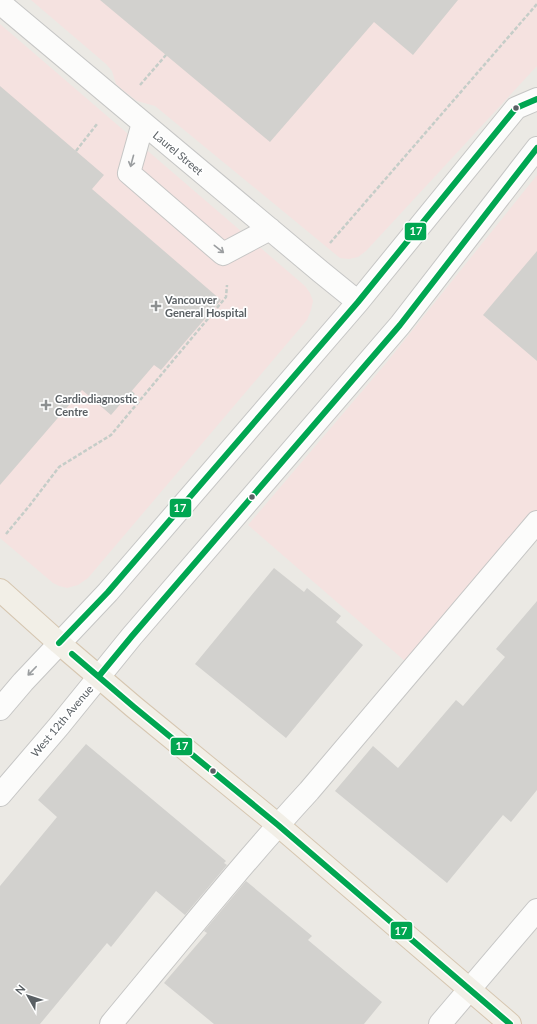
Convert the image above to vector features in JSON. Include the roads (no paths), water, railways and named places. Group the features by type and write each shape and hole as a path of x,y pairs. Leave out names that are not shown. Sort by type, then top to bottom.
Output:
{"main road":[{"path":"0,590 134,707 278,825 510,1024"}],"street":[{"name":"Laurel Street","path":"0,3 143,124 358,302"},
{"path":"0,709 59,643 108,592 358,302 516,108 537,99"},
{"path":"143,124 129,173 223,254 270,229"},
{"name":"West 12th Avenue","path":"0,795 59,726 132,636 400,325 537,148"},
{"path":"111,1024 243,866 309,791 537,522"},
{"path":"440,1024 537,910"}],"place":[{"name":"Vancouver General Hospital","path":"156,306"},
{"name":"Cardiodiagnostic Centre","path":"46,405"}]}
